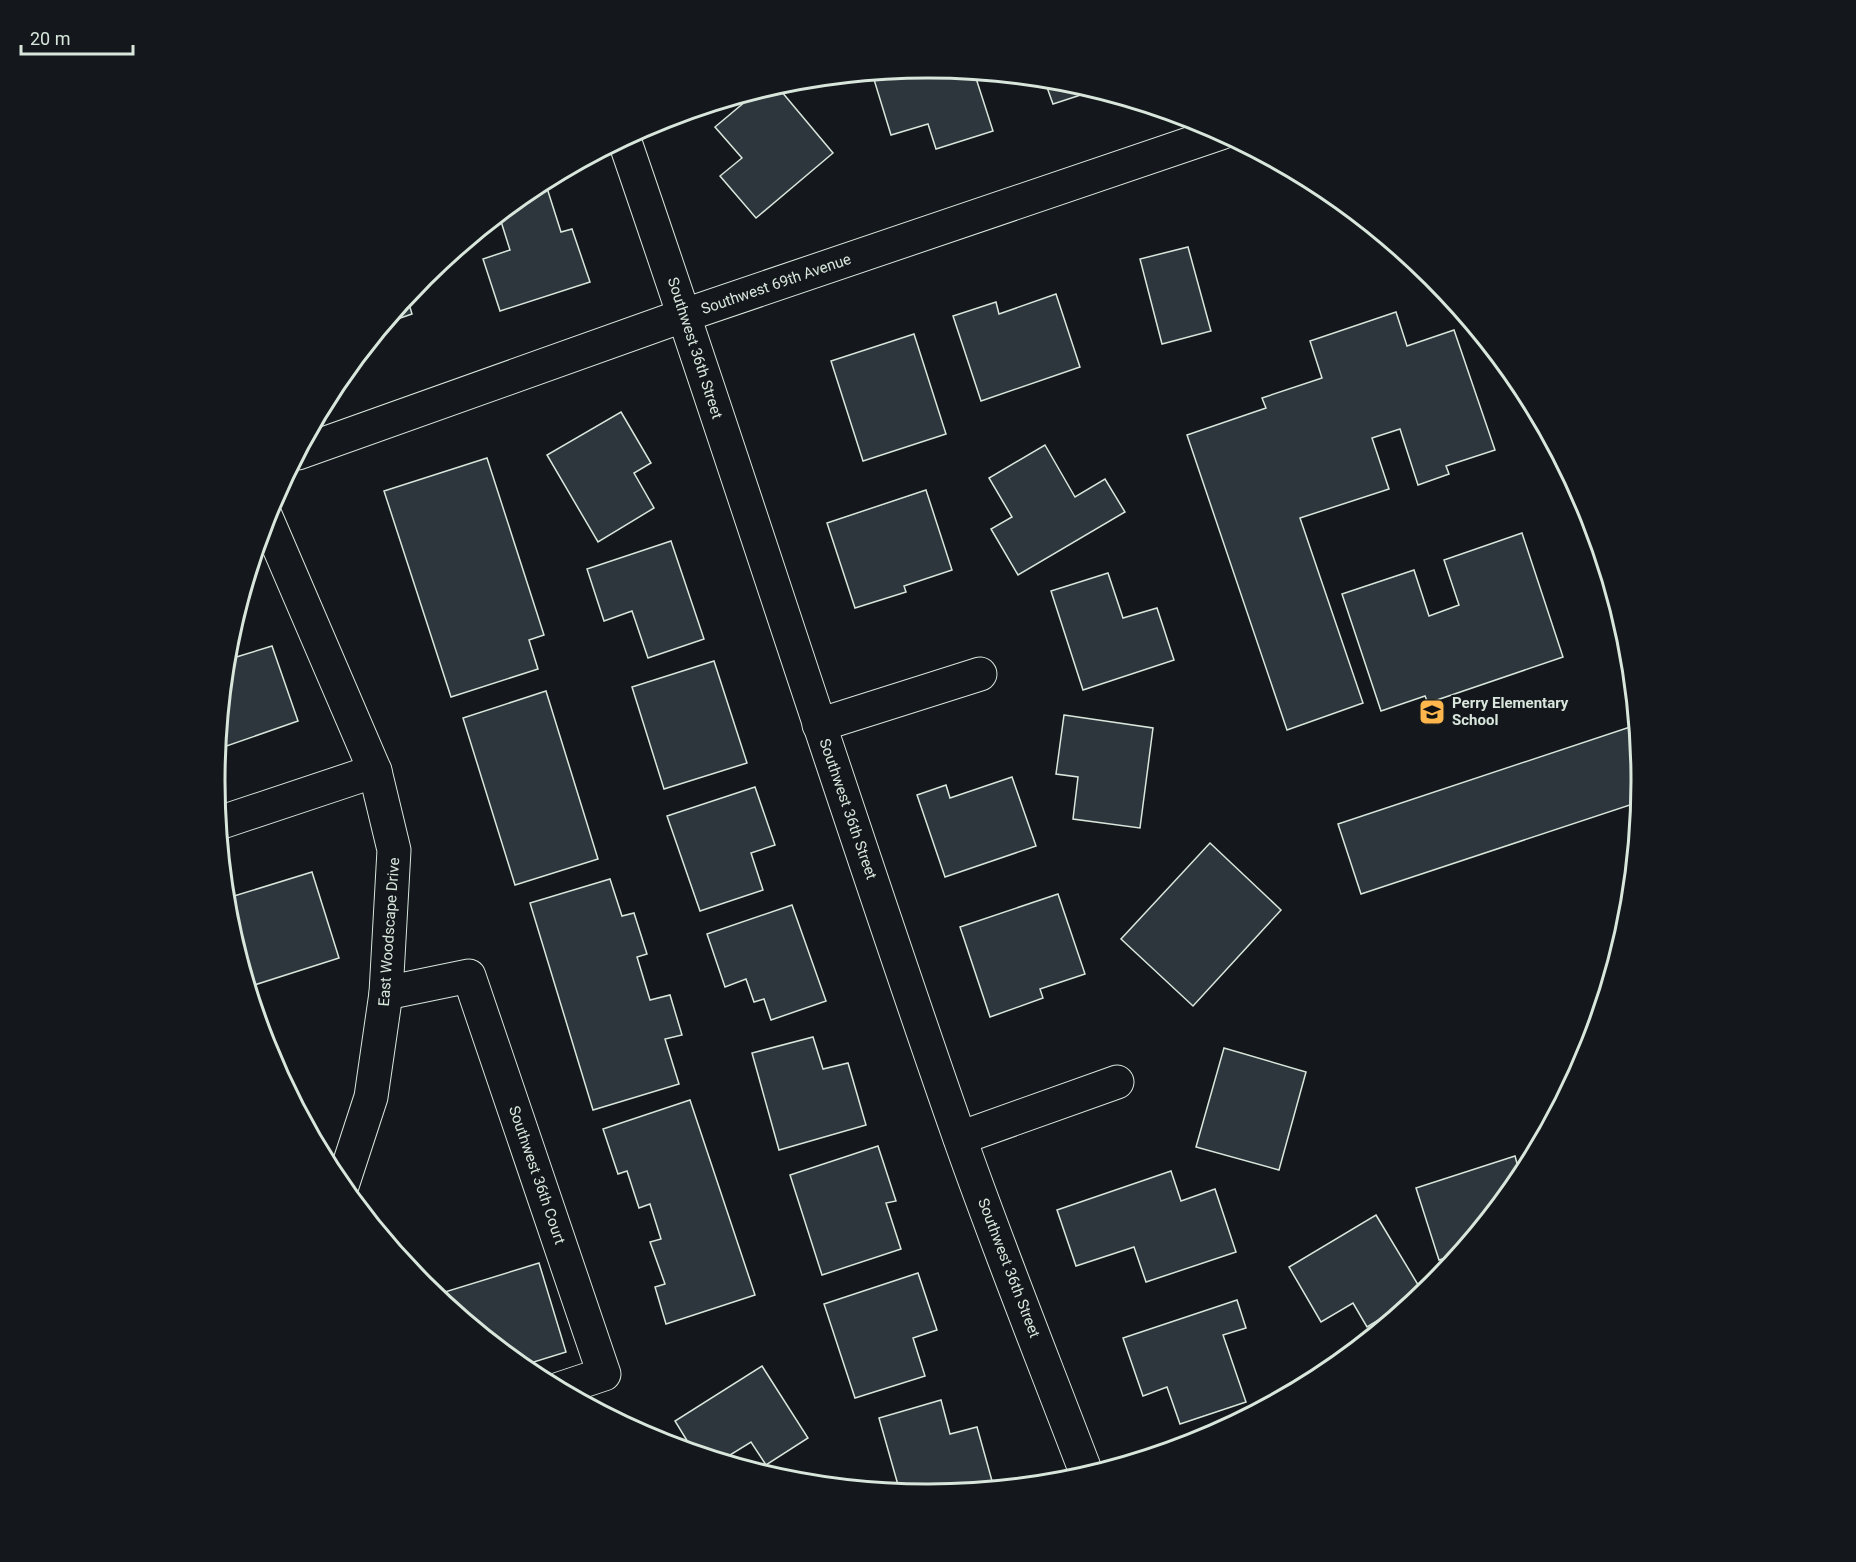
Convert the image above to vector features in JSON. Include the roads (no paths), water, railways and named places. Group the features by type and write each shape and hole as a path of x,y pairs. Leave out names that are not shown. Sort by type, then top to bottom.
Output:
{"street":[{"name":"Southwest 69th Avenue","path":"308,449 685,315 1209,137"},
{"name":"Southwest 36th Street","path":"627,146 685,315 819,725 960,1138 1084,1466"},
{"name":"East Woodscape Drive","path":"272,530 375,771 394,850 386,993 371,1097 345,1175"},
{"path":"819,725 980,674"},
{"path":"227,820 375,771"},
{"name":"Southwest 36th Court","path":"386,993 469,976 604,1374 569,1386"},
{"path":"960,1138 1117,1082"}],"place":[{"name":"Perry Elementary School","path":"1432,712"}]}
